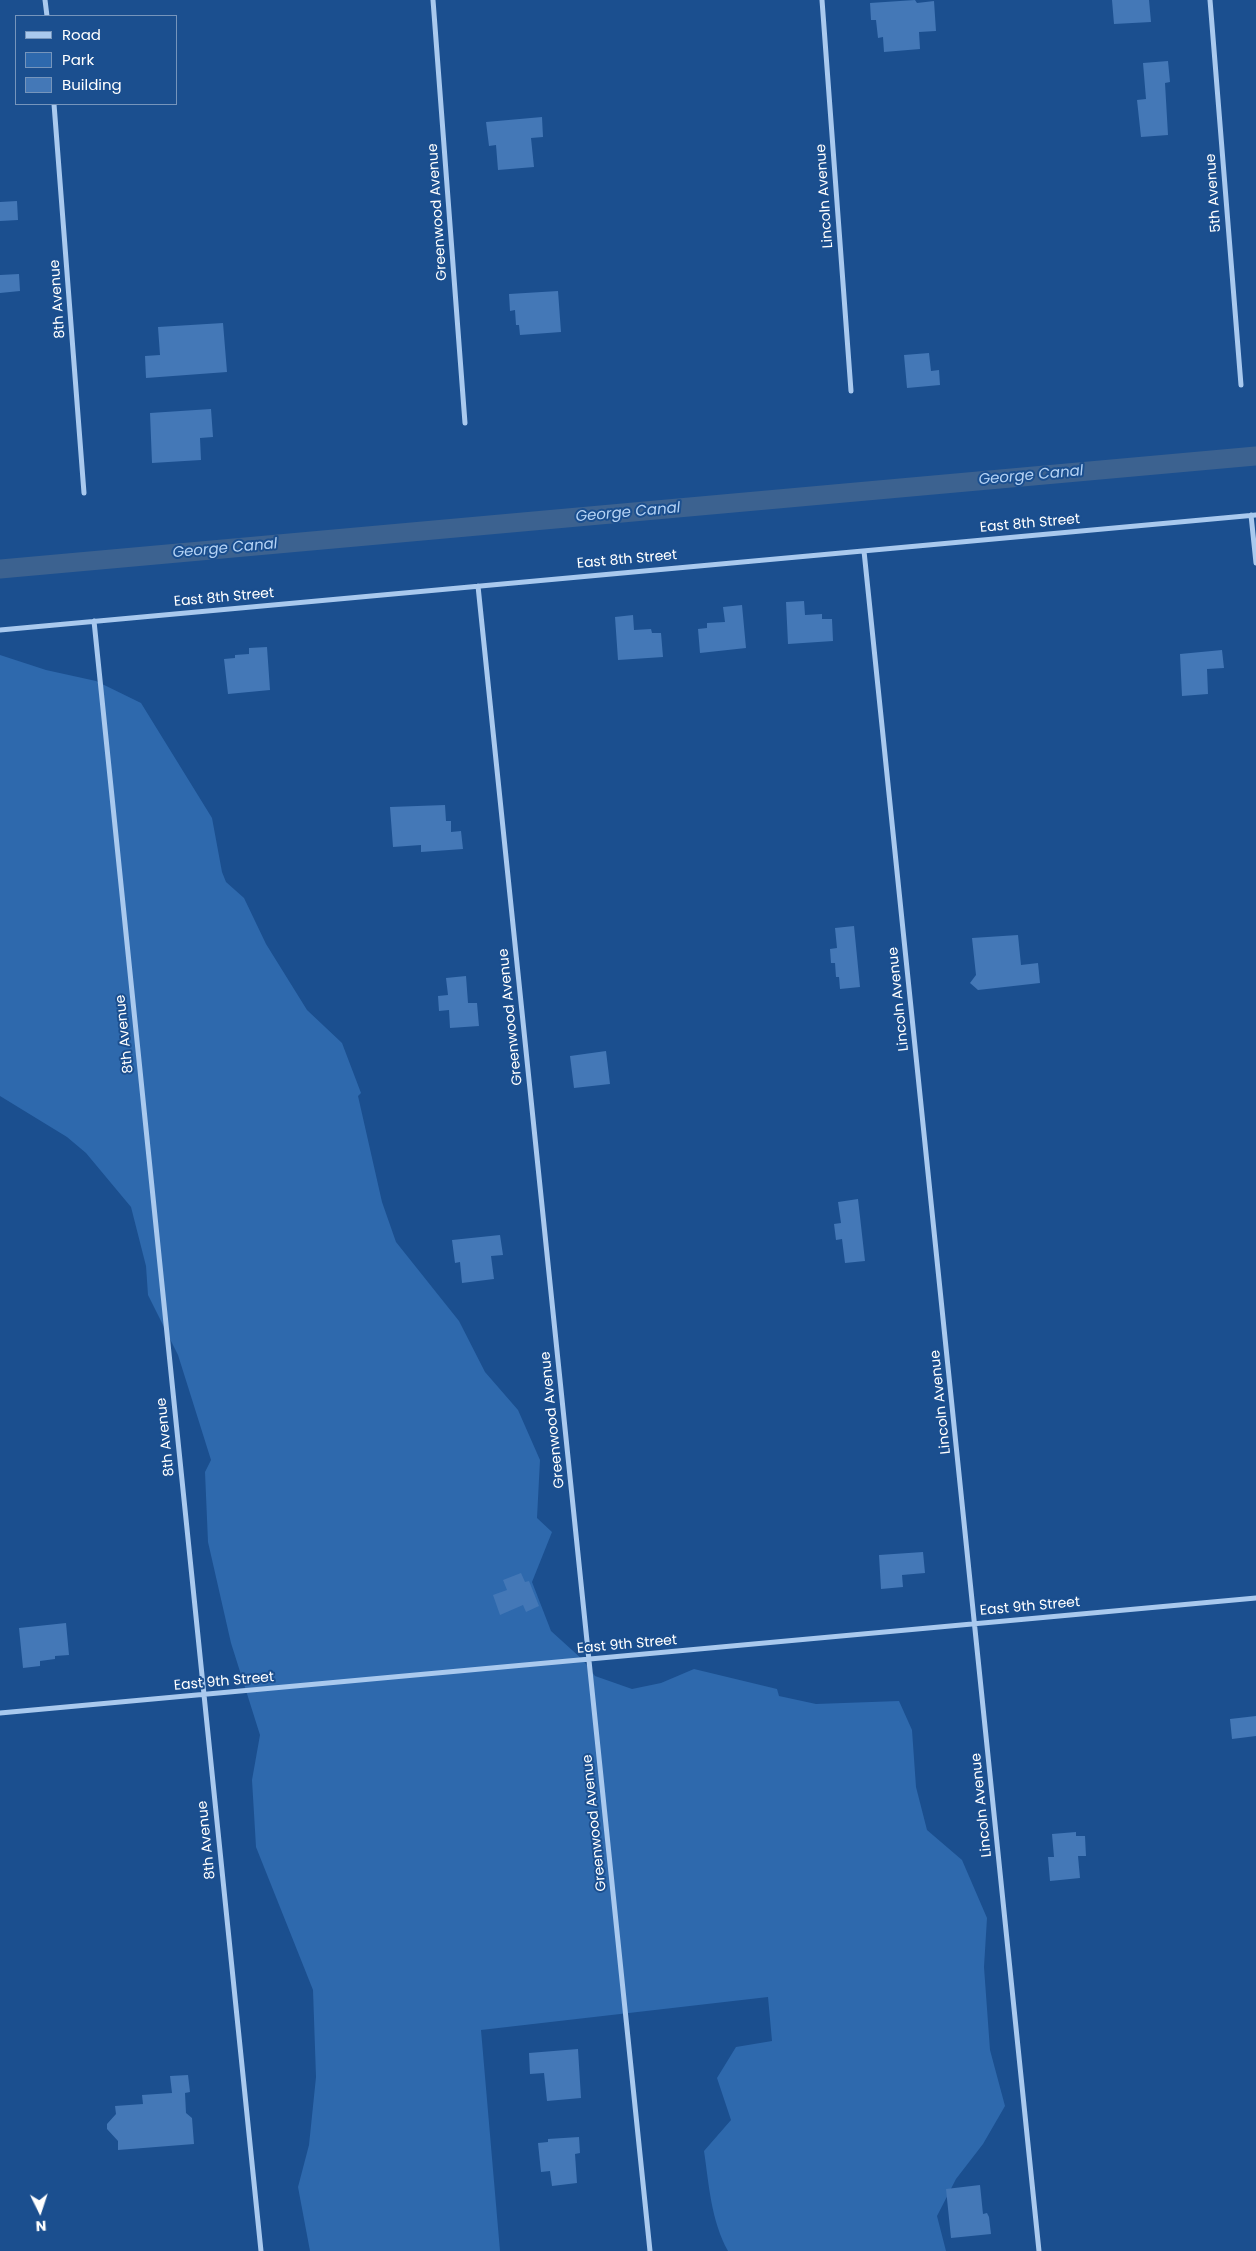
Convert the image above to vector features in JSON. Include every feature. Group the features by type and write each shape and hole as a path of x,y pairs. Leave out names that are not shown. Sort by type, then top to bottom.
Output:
{"street":[{"path":"45,0 47,15"},
{"name":"Greenwood Avenue","path":"433,0 465,423"},
{"name":"Lincoln Avenue","path":"822,0 851,391"},
{"name":"5th Avenue","path":"1210,0 1241,385"},
{"name":"8th Avenue","path":"54,105 84,493"},
{"path":"1254,515 1256,563"},
{"name":"East 8th Street","path":"0,630 1254,515"},
{"name":"Lincoln Avenue","path":"864,550 1039,2251"},
{"name":"Greenwood Avenue","path":"478,586 650,2251"},
{"name":"8th Avenue","path":"94,621 260,2251"},
{"name":"East 9th Street","path":"0,1713 1256,1598"}],"green space":[{"path":"0,655 46,670 96,681 141,703 212,818 222,872 226,882 244,898 266,944 307,1010 342,1043 361,1093 358,1096 382,1202 396,1242 459,1321 485,1372 518,1410 540,1460 537,1518 552,1532 532,1582 551,1631 583,1660 595,1676 632,1689 661,1683 694,1669 777,1689 779,1696 816,1704 899,1701 912,1730 916,1787 927,1830 962,1860 987,1918 984,1967 990,2050 1005,2106 983,2144 956,2179 937,2216 946,2251 728,2251 714,2215 704,2151 731,2120 717,2078 736,2047 772,2041 768,1997 481,2030 500,2251 310,2251 298,2187 309,2145 316,2077 313,1990 256,1847 252,1780 260,1735 231,1643 208,1542 205,1472 211,1460 178,1355 148,1295 146,1266 131,1207 86,1153 67,1137 0,1096"}],"building":[{"path":"915,0 917,3 934,1 936,31 919,32 920,49 884,52 883,37 878,38 876,20 871,20 870,3"},
{"path":"1112,0 1149,0 1151,22 1114,24"},
{"path":"1168,61 1170,82 1165,83 1168,135 1141,137 1137,100 1146,99 1143,63"},
{"path":"542,117 543,137 531,138 534,167 498,170 496,145 489,146 486,122"},
{"path":"17,201 18,220 0,221 0,202"},
{"path":"19,274 20,291 0,293 0,275"},
{"path":"558,291 561,332 520,335 519,325 516,325 515,310 510,311 509,294"},
{"path":"223,323 227,372 146,378 145,356 160,355 158,327"},
{"path":"929,353 931,371 939,370 940,385 907,388 904,355"},
{"path":"211,409 213,437 200,438 201,460 152,463 150,413"},
{"path":"804,601 805,615 822,614 822,619 832,619 833,641 788,644 786,602"},
{"path":"742,605 746,648 700,653 698,629 707,628 707,623 725,622 723,607"},
{"path":"633,615 634,630 651,629 652,633 661,633 663,657 618,660 615,617"},
{"path":"267,647 270,690 228,694 224,659 235,658 235,655 249,654 249,648"},
{"path":"1222,650 1224,668 1207,669 1208,694 1182,696 1180,654"},
{"path":"445,805 446,821 451,821 451,832 461,831 463,849 421,852 421,845 393,847 390,807"},
{"path":"854,926 860,987 840,989 839,977 836,977 835,963 831,963 830,949 837,948 835,928"},
{"path":"1018,935 1021,965 1038,963 1040,983 978,990 970,983 976,975 972,938"},
{"path":"466,976 468,1003 477,1003 479,1026 450,1028 449,1010 439,1011 438,996 448,995 446,978"},
{"path":"606,1051 610,1084 574,1088 570,1056"},
{"path":"858,1199 865,1261 845,1263 842,1239 836,1240 834,1224 841,1223 838,1202"},
{"path":"500,1235 503,1255 491,1256 494,1279 462,1283 460,1262 455,1263 452,1240"},
{"path":"923,1552 925,1573 902,1575 903,1587 881,1589 879,1555"},
{"path":"521,1573 525,1582 529,1581 539,1606 526,1612 523,1605 500,1615 493,1595 507,1590 503,1580"},
{"path":"66,1623 69,1655 55,1656 55,1659 40,1661 40,1666 23,1668 19,1628"},
{"path":"1256,1716 1256,1736 1232,1739 1230,1719"},
{"path":"1076,1832 1076,1836 1085,1836 1086,1856 1078,1856 1080,1878 1050,1881 1048,1857 1054,1857 1052,1834"},
{"path":"578,2049 581,2098 547,2101 544,2073 530,2074 529,2053"},
{"path":"188,2075 190,2092 185,2093 186,2113 192,2118 194,2144 118,2150 118,2141 107,2129 107,2124 116,2114 115,2106 143,2104 142,2095 172,2093 170,2076"},
{"path":"579,2137 580,2153 575,2154 577,2183 552,2186 550,2171 541,2172 538,2143 548,2142 548,2139"},
{"path":"980,2185 983,2214 987,2213 989,2217 991,2234 951,2238 946,2189"}],"waterway":[{"name":"George Canal","path":"0,569 1256,456"}]}
